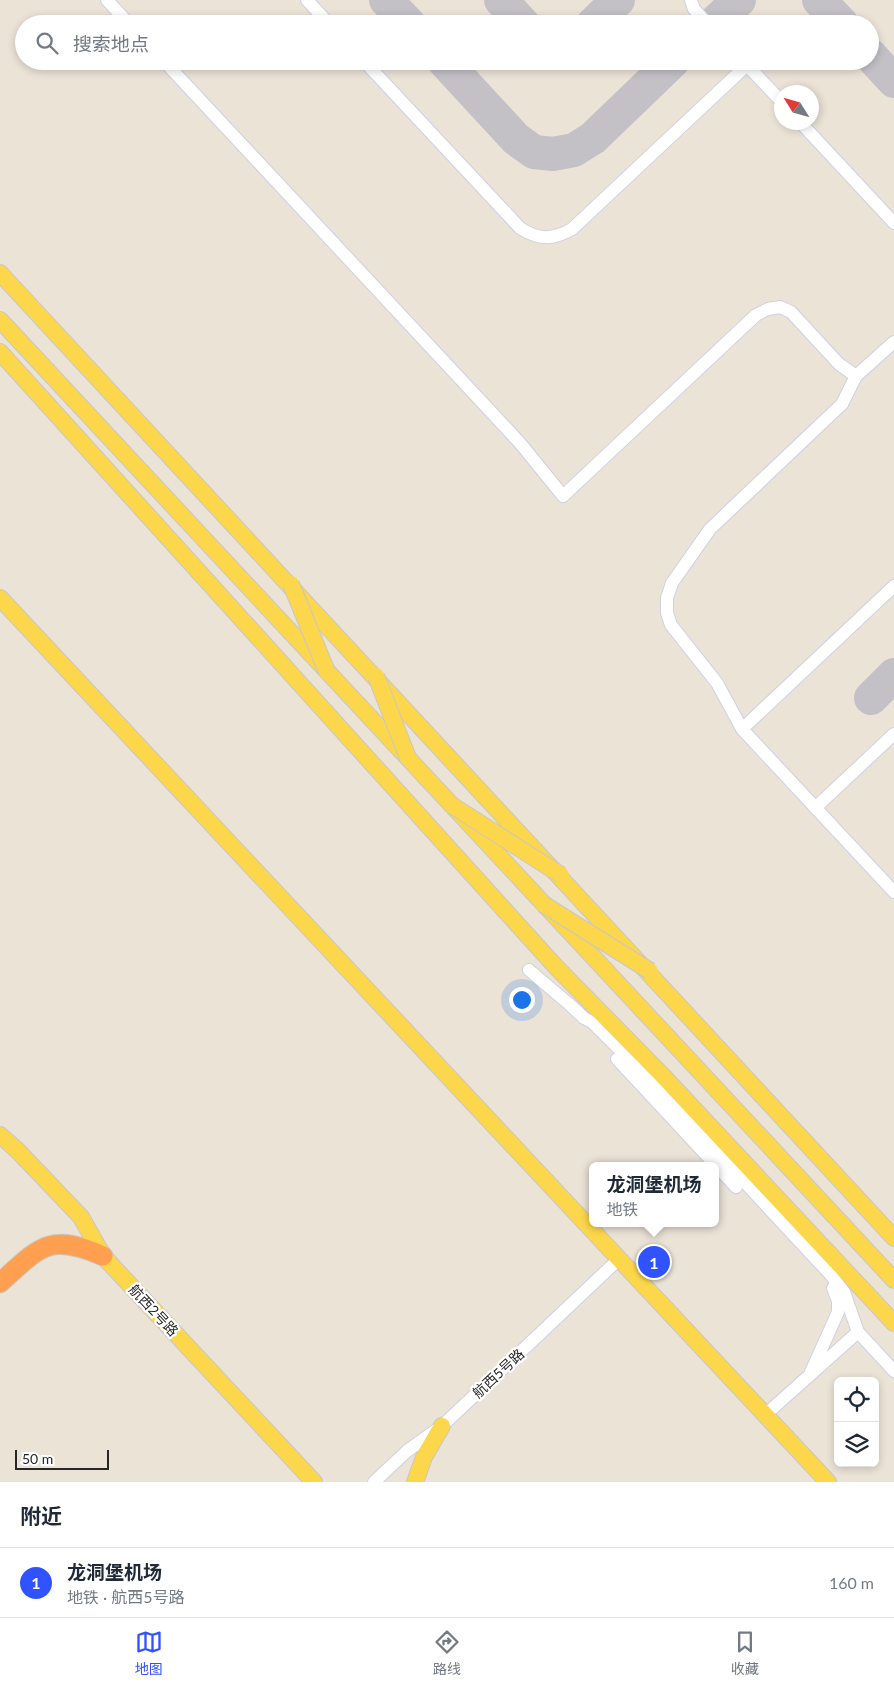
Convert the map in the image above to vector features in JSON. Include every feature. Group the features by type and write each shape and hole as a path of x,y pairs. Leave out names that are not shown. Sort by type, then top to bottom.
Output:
{"highway":[{"path":"0,1283 34,1254 47,1246 61,1243 70,1244 104,1256"}],"main road":[{"path":"0,272 894,1231"},
{"path":"0,272 894,1238"},
{"path":"0,320 894,1280"},
{"path":"0,352 556,967 663,1076 894,1323"},
{"path":"291,584 327,672"},
{"path":"0,598 828,1482"},
{"path":"376,676 408,758"},
{"path":"452,806 561,875"},
{"path":"543,904 650,970"},
{"name":"航西2号路","path":"0,1135 73,1208 88,1228 104,1256 314,1482"},
{"path":"414,1482 424,1457 442,1426"}],"street":[{"path":"107,0 121,15"},
{"path":"307,0 321,15"},
{"path":"691,0 694,9 700,15"},
{"path":"172,70 520,443 563,496 756,315 768,309 780,307 791,312 839,364 856,376"},
{"path":"372,70 520,228 530,235 544,238 560,236 572,229 738,70"},
{"path":"752,70 774,94"},
{"path":"808,130 894,222"},
{"path":"894,342 856,376 842,404 710,529 672,583 667,598 666,613 671,625 717,683 742,729 894,892"},
{"path":"742,729 894,586"},
{"path":"816,808 894,734"},
{"path":"530,970 584,1018 592,1022 644,1074 830,1274 844,1292 858,1332 894,1371"},
{"path":"584,1018 588,1026 627,1070 714,1162"},
{"path":"719,1167 834,1289 838,1301 838,1312 811,1372"},
{"name":"航西5号路","path":"374,1482 407,1451 442,1426 619,1259"},
{"path":"765,1414 858,1332"}],"taxiway":[{"path":"386,0 400,15"},
{"path":"501,0 515,15"},
{"path":"602,15 618,0"},
{"path":"723,15 739,0"},
{"path":"819,0 833,15"},
{"path":"879,65 894,81"},
{"path":"452,70 516,139 534,152 553,154 574,150 593,138 664,70"},
{"path":"871,698 894,675"}],"place":[{"name":"龙洞堡机场","path":"654,1262"}]}
